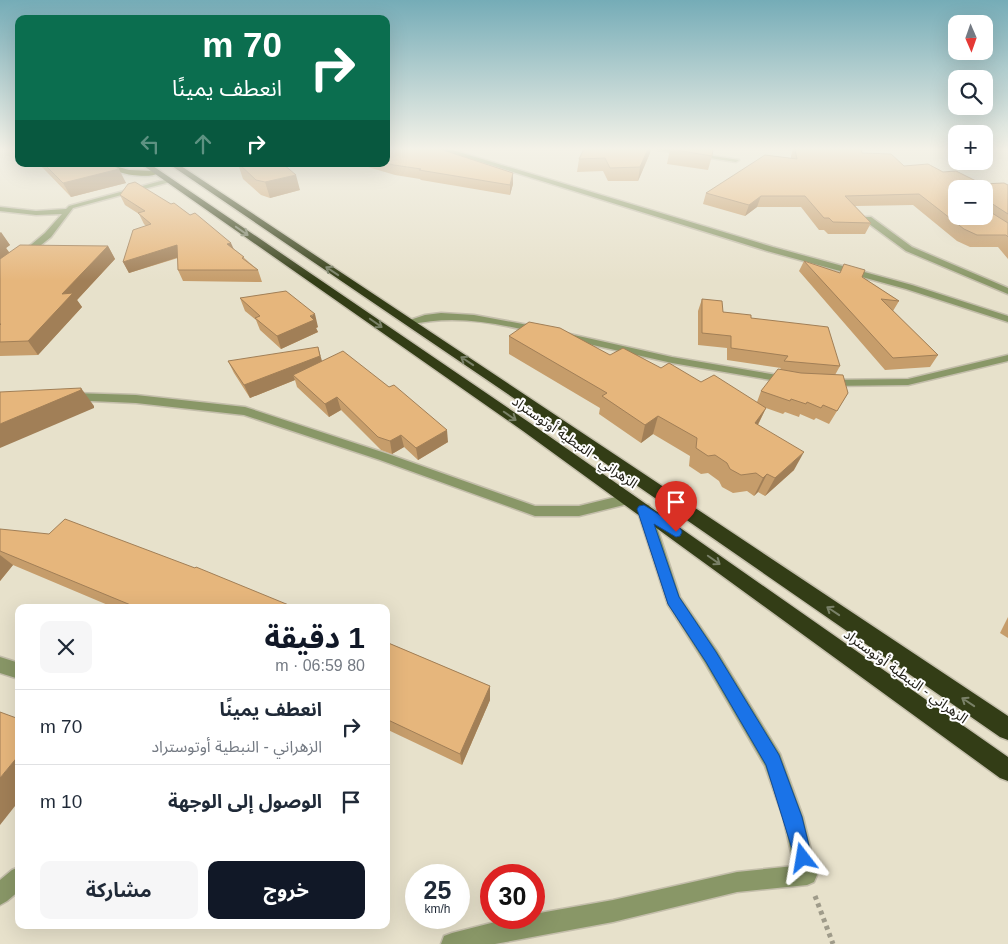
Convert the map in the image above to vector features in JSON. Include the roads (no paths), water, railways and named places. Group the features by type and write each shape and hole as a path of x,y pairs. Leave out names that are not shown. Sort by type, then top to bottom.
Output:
{"highway":[{"name":"الزهراني - النبطية أوتوستراد","path":"185,193 644,509 1008,770"},
{"name":"الزهراني - النبطية أوتوستراد","path":"216,193 548,415 618,465 1008,729"},
{"path":"528,428 548,415"},
{"path":"600,480 618,465"}],"street":[{"path":"0,275 48,235 68,211 77,205 106,193"},
{"path":"586,193 770,249 909,287 1008,319"},
{"path":"0,209 36,212 68,211"},
{"path":"868,219 909,249 1008,291"},
{"path":"409,322 426,316 460,315 672,360 809,382 853,384 908,382 1008,358"},
{"path":"58,396 136,399 245,411 384,457 535,511 579,511 628,499"},
{"path":"452,944 503,931 613,911 737,882 807,875 793,817 773,761 711,657 673,600 644,509"},
{"path":"0,665 15,670"},
{"path":"0,894 15,881"}]}
